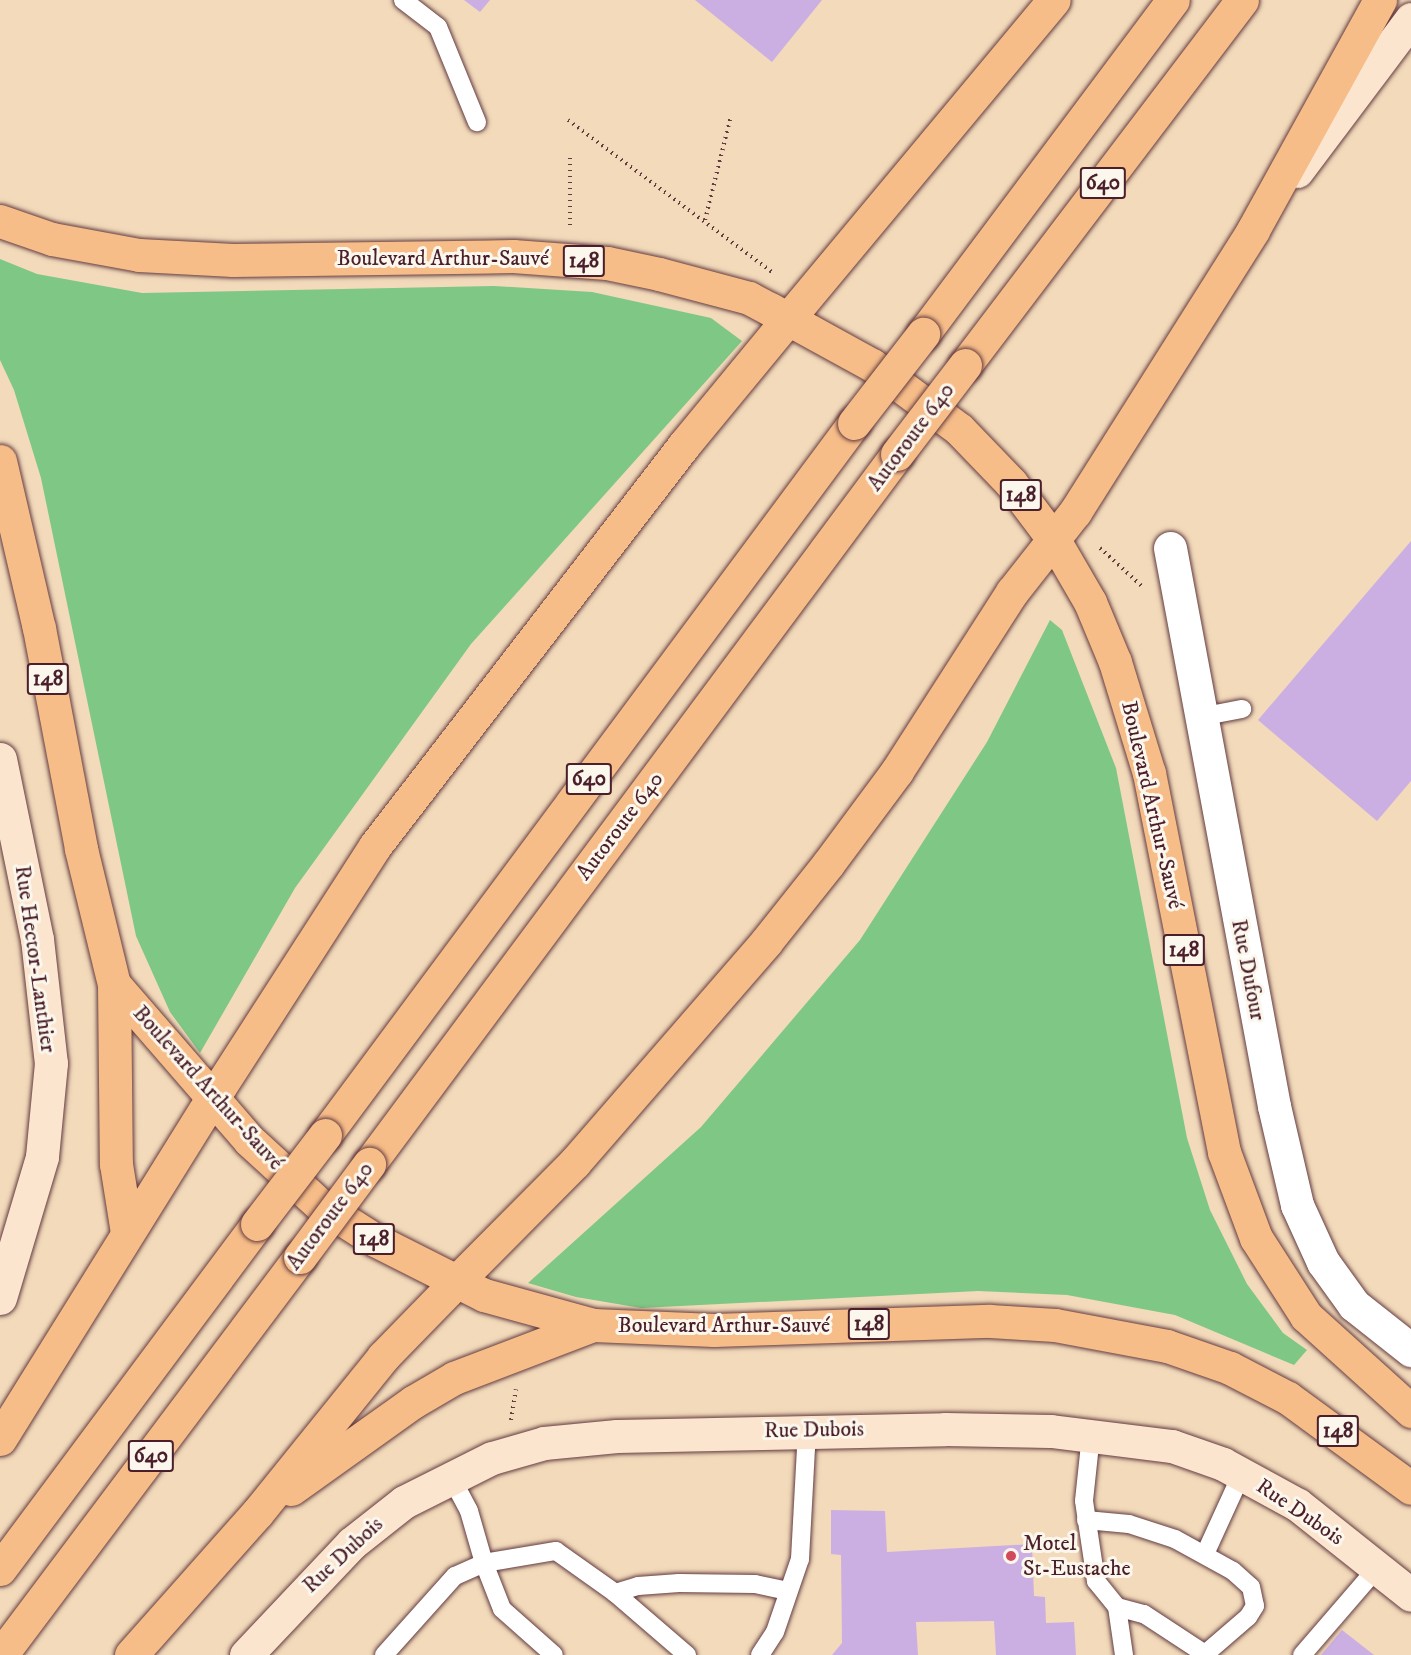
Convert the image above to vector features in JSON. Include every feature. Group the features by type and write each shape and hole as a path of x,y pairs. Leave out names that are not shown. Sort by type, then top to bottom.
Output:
{"main road":[{"path":"0,1439 127,1233 375,846 684,445 1053,0"},
{"name":"640","path":"0,1569 854,423 1173,0"},
{"name":"Autoroute 640","path":"1,1655 897,454 1242,0"},
{"path":"131,1655 258,1512 383,1357 575,1162 801,899 897,771 1012,592 1054,540 1253,230 1380,0"},
{"name":"Boulevard Arthur-Sauvé","path":"0,221 96,248 187,259 513,256 608,263 749,298 872,365 959,429 1011,483 1054,540 1090,602 1134,716 1149,773 1219,1126 1246,1217 1268,1260 1306,1316 1411,1411"},
{"name":"Boulevard Arthur-Sauvé","path":"0,461 39,628 81,849 114,984 212,1099 265,1156 320,1205 375,1240 456,1282 515,1306 593,1325 714,1330 990,1322 1110,1333 1167,1346 1260,1382 1333,1427 1411,1488"},
{"path":"114,984 116,1164 127,1233"},
{"path":"258,1512 413,1402 454,1378 593,1325"}],"street":[{"path":"1253,230 1411,19"},
{"name":"Rue Dufour","path":"1170,548 1274,1106 1297,1205 1323,1262 1354,1305 1411,1350"},
{"name":"Rue Hector-Lanthier","path":"0,759 37,939 51,1063 42,1157 4,1276"},
{"name":"Rue Dubois","path":"246,1655 368,1528 451,1477 492,1458 567,1440 807,1429 945,1429 1091,1435 1172,1446 1242,1473 1298,1505 1411,1595"}],"lane":[{"path":"403,0 438,27 477,122"},
{"path":"1200,717 1242,709"},
{"path":"760,1655 775,1632 803,1545 807,1429"},
{"path":"1086,1520 1129,1524 1205,1554 1251,1587 1255,1606 1238,1628 1205,1655 1144,1614 1117,1606 1104,1593 1092,1570 1086,1520 1084,1501 1091,1435"},
{"path":"1205,1554 1242,1473"},
{"path":"451,1477 469,1511 484,1563 502,1609 554,1655"},
{"path":"384,1655 455,1576 484,1563 555,1551 615,1593 687,1655"},
{"path":"1302,1655 1377,1568"},
{"path":"615,1593 638,1586 680,1583 747,1584 787,1591"},
{"path":"1117,1606 1124,1655"}],"path":[{"path":"705,220 731,116"},
{"path":"568,120 705,220 776,277"},
{"path":"570,158 571,238"},
{"path":"511,1424 511,1404 519,1378"}],"green space":[{"path":"0,259 37,274 142,293 494,286 592,292 711,318 742,341 471,644 295,888 200,1053 170,1012 136,936 41,478 14,390 0,360"},
{"path":"1050,620 1062,630 1116,768 1187,1138 1210,1210 1247,1284 1283,1333 1307,1350 1294,1365 1175,1315 1067,1295 978,1291 641,1308 576,1297 528,1283 701,1127 860,940 987,742"}],"building":[{"path":"464,0 490,0 480,12"},
{"path":"695,0 822,0 772,62"},
{"path":"1411,541 1411,781 1377,821 1258,720"},
{"path":"831,1510 885,1511 887,1552 1032,1544 1034,1596 1045,1597 1046,1623 1074,1622 1076,1655 996,1655 994,1621 916,1622 918,1655 832,1655 842,1643 841,1555 831,1554"},
{"path":"1342,1630 1374,1655 1321,1655"}],"place":[{"name":"Motel St-Eustache","path":"1011,1556"}]}
